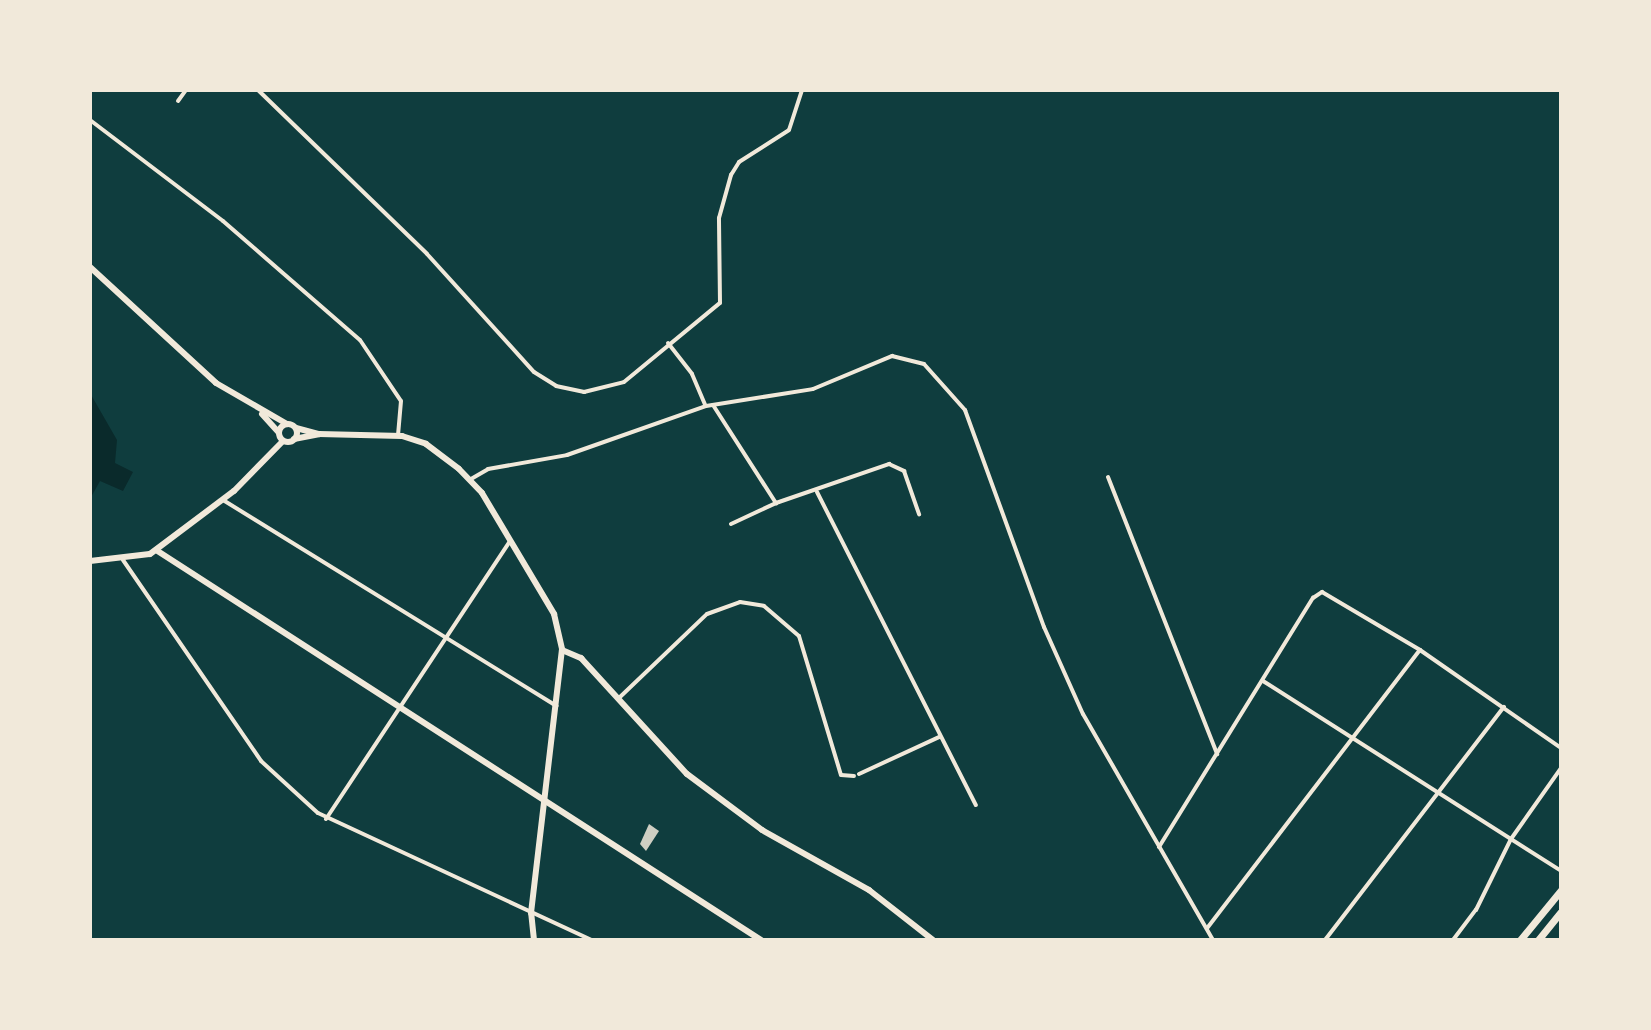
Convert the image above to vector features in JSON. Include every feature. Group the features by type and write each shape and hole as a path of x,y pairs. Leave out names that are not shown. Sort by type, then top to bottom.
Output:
{"main road":[{"path":"90,267 211,378 262,414 319,434"},
{"path":"262,414 281,437 398,435 426,444 471,479 554,614 562,650 531,913 534,940"},
{"path":"90,561 123,560 156,550 223,500 290,426"},
{"path":"290,426 294,439"},
{"path":"156,550 761,940"},
{"path":"562,650 576,653 620,697 687,774 721,803 869,890 933,940"},
{"path":"1520,940 1561,890"},
{"path":"1538,940 1561,912"}],"street":[{"path":"178,101 186,90"},
{"path":"258,90 427,254 546,381 576,391 615,386 720,303 719,218 731,175 739,162 789,130 798,114 802,90"},
{"path":"90,120 223,221 360,340 401,401 398,435"},
{"path":"668,343 692,374 706,406"},
{"path":"471,479 488,469 567,455 706,406 813,389 892,356 924,364 950,389 971,422 1052,646 1083,714 1213,940"},
{"path":"713,405 776,503"},
{"path":"731,524 776,503 817,492 889,464 904,471 919,514"},
{"path":"1108,477 1217,754"},
{"path":"817,492 976,805"},
{"path":"223,500 443,639 556,706"},
{"path":"326,819 510,541"},
{"path":"123,560 261,761 326,819 591,940"},
{"path":"1159,847 1262,680 1322,592 1420,650 1561,748"},
{"path":"620,697 707,614 740,602 764,606 799,636 841,775 857,775 939,737"},
{"path":"1208,927 1420,650"},
{"path":"1262,680 1561,871"},
{"path":"1325,940 1504,707"},
{"path":"1453,940 1476,910 1511,839 1561,768"}],"water":[{"path":"90,393 117,440 115,463 133,472 123,491 100,481 90,499"}],"building":[{"path":"649,824 659,831 646,851 640,844"}]}
